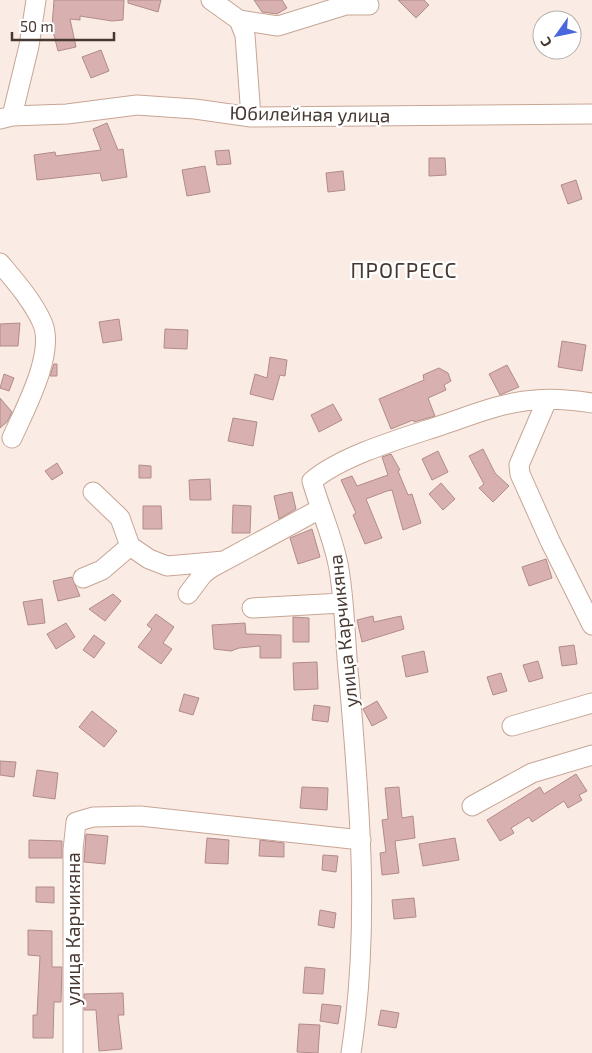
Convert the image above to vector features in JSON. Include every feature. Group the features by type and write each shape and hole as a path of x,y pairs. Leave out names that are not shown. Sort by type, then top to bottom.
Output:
{"street":[{"path":"6,117 28,46 36,0"},
{"path":"210,0 239,20 278,26 346,5 369,5"},
{"path":"239,20 245,35 251,117"},
{"name":"Юбилейная улица","path":"6,117 67,114 136,105 195,109 251,117 592,114"},
{"path":"0,263 22,290 42,323 46,341 33,390 12,438"},
{"path":"547,400 519,465 520,474 550,541 592,625"},
{"name":"улица Карчикяна","path":"350,1053 359,1001 361,840 338,567 330,531 320,509 312,481 337,464 412,435 501,405 547,400 568,400 592,404"},
{"path":"93,492 120,518 130,546 149,560 167,566 224,561"},
{"path":"188,594 203,574 320,509"},
{"path":"83,578 102,570 130,546"},
{"path":"252,608 342,603"},
{"path":"512,726 592,703"},
{"path":"472,806 532,773 592,755"},
{"name":"улица Карчикяна","path":"72,1053 73,850 76,822 93,817 140,816 361,840"}],"building":[{"path":"54,0 124,0 123,20 112,21 80,16 80,20 70,19 76,47 58,51 52,27"},
{"path":"128,0 161,0 158,12 128,3"},
{"path":"254,0 282,0 287,8 277,14 262,12"},
{"path":"398,0 424,0 429,5 416,18"},
{"path":"101,50 109,71 91,78 82,57"},
{"path":"107,123 118,150 123,149 127,177 102,181 100,173 37,180 34,155 55,152 56,156 101,150 93,129"},
{"path":"229,150 231,164 217,165 215,151"},
{"path":"429,158 445,158 446,175 429,176"},
{"path":"205,166 210,192 187,196 182,170"},
{"path":"343,171 345,190 328,192 326,173"},
{"path":"576,180 582,199 568,204 561,185"},
{"path":"119,319 122,340 103,343 99,322"},
{"path":"20,323 18,346 0,346 0,324"},
{"path":"165,329 188,330 187,349 164,348"},
{"path":"562,341 586,345 582,371 558,367"},
{"path":"270,357 287,360 285,376 280,375 273,400 250,394 255,374 267,378"},
{"path":"54,364 57,364 57,376 50,376"},
{"path":"507,365 519,387 500,395 489,374"},
{"path":"439,368 448,373 451,381 444,385 446,390 428,398 435,416 414,422 413,420 391,429 379,399 424,380 423,375"},
{"path":"4,374 14,378 9,391 0,388"},
{"path":"0,398 12,412 7,422 0,428"},
{"path":"333,404 342,420 319,432 311,415"},
{"path":"233,418 257,422 253,446 228,441"},
{"path":"483,449 495,473 509,486 493,502 479,488 484,484 469,456"},
{"path":"438,451 448,472 432,480 422,459"},
{"path":"391,454 400,470 398,471 408,495 412,494 421,523 403,530 392,490 387,491 366,499 382,538 365,544 353,515 356,513 341,480 352,476 357,486 388,475 382,457"},
{"path":"57,463 63,473 52,480 45,471"},
{"path":"139,465 151,466 151,478 139,478"},
{"path":"210,479 211,500 190,500 189,480"},
{"path":"441,483 455,499 443,510 429,494"},
{"path":"292,492 296,509 279,519 274,496"},
{"path":"233,505 251,506 250,533 232,533"},
{"path":"143,506 161,506 162,529 143,529"},
{"path":"312,529 320,557 298,564 290,538"},
{"path":"546,559 552,578 529,586 522,567"},
{"path":"72,577 80,596 58,601 53,581"},
{"path":"113,594 121,601 105,621 89,609"},
{"path":"42,599 45,623 28,625 23,602"},
{"path":"156,614 174,627 163,643 172,649 161,664 138,647 152,629 147,625"},
{"path":"373,616 374,622 401,616 404,629 362,642 357,620"},
{"path":"293,617 309,618 309,642 293,642"},
{"path":"66,623 75,637 56,649 47,634"},
{"path":"245,623 246,634 281,635 281,658 260,658 260,646 239,648 231,651 214,649 212,625"},
{"path":"94,635 105,643 94,658 83,650"},
{"path":"574,645 577,664 562,666 559,647"},
{"path":"424,651 428,672 406,677 402,656"},
{"path":"538,661 543,678 529,682 523,665"},
{"path":"317,662 318,689 294,690 293,663"},
{"path":"501,673 507,691 493,695 487,677"},
{"path":"184,694 199,698 193,715 179,711"},
{"path":"377,701 387,718 372,726 363,709"},
{"path":"314,705 330,707 328,722 312,720"},
{"path":"92,711 117,731 104,747 79,727"},
{"path":"0,761 16,762 14,777 0,775"},
{"path":"37,770 58,773 55,799 33,796"},
{"path":"576,774 587,791 579,795 582,800 568,808 564,801 532,822 529,817 511,828 514,833 500,841 487,820 540,787 544,794"},
{"path":"302,787 328,788 327,810 300,808"},
{"path":"399,787 402,818 413,816 415,838 395,841 399,873 382,875 380,853 386,852 382,820 388,819 385,788"},
{"path":"86,834 108,836 105,864 84,862"},
{"path":"207,838 229,840 228,864 205,863"},
{"path":"455,838 459,860 423,866 419,844"},
{"path":"29,840 62,841 62,858 29,858"},
{"path":"260,840 284,843 284,857 259,856"},
{"path":"323,855 338,856 336,872 322,870"},
{"path":"36,887 54,887 54,903 36,902"},
{"path":"414,898 416,917 394,919 392,900"},
{"path":"320,910 336,913 334,928 318,925"},
{"path":"28,930 52,931 52,967 62,967 61,1002 54,1002 53,1038 33,1038 33,1015 37,1015 40,956 28,955"},
{"path":"305,967 325,969 323,994 303,993"},
{"path":"123,993 124,1015 118,1015 122,1049 99,1051 96,1010 84,1010 84,994"},
{"path":"322,1004 341,1006 338,1024 320,1021"},
{"path":"381,1010 399,1013 396,1028 378,1025"},
{"path":"299,1024 320,1025 318,1053 297,1052"}],"district":[{"name":"ПРОГРЕСС","path":"404,271"}]}
